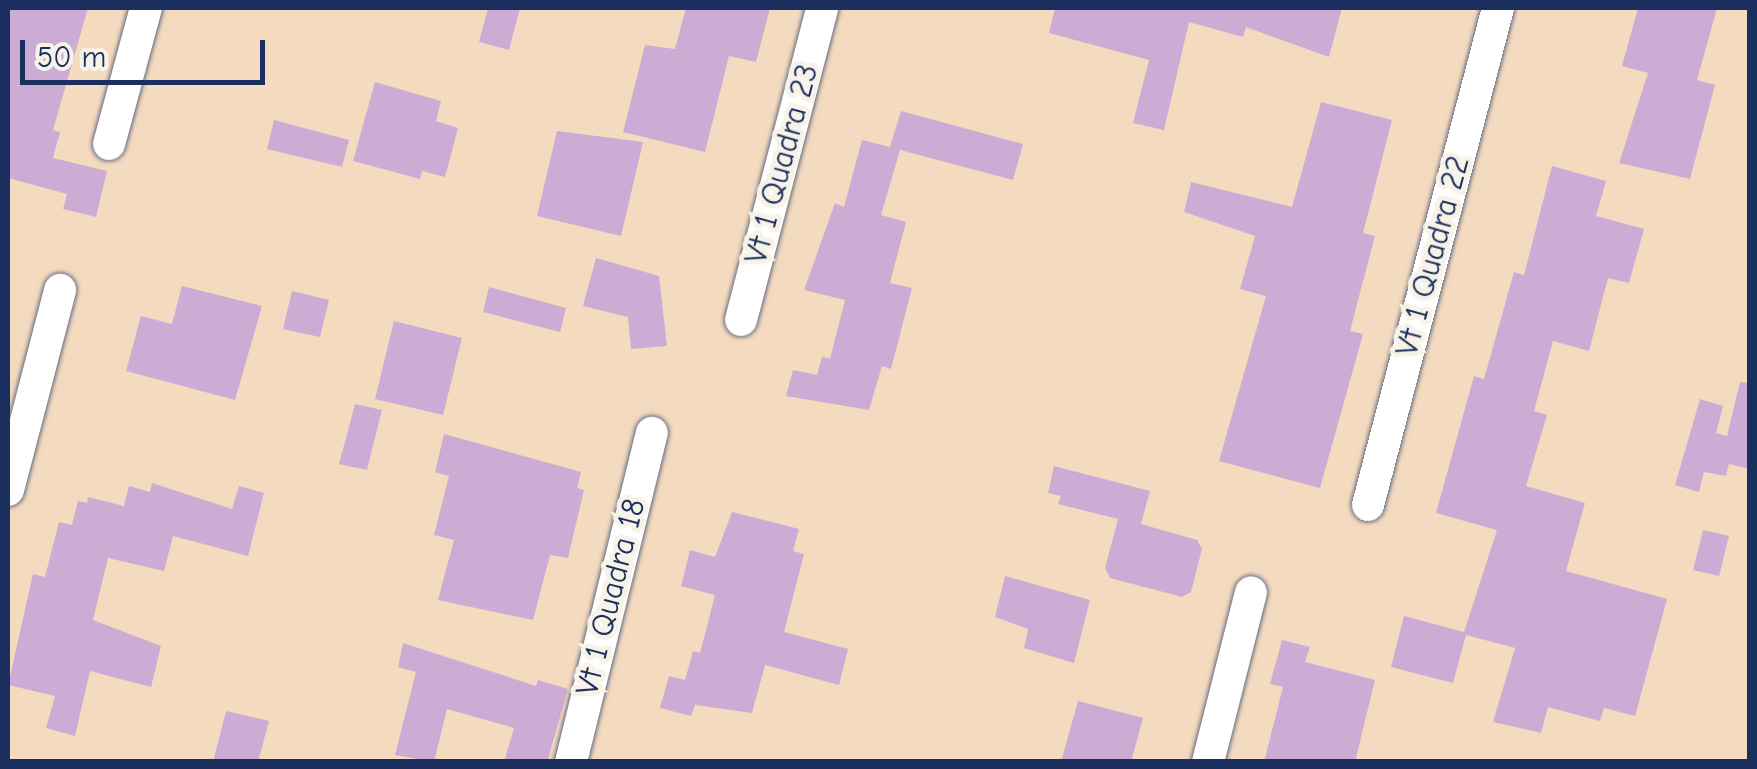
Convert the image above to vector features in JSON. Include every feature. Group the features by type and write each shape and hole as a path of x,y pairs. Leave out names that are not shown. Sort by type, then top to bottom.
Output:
{"street":[{"path":"108,144 146,8"},
{"name":"Vt 1 Quadra 23","path":"741,320 822,8"},
{"name":"Vt 1 Quadra 22","path":"1368,505 1498,8"},
{"path":"8,490 60,290"},
{"name":"Vt 1 Quadra 18","path":"571,762 652,433"},
{"path":"1208,762 1251,592"}],"building":[{"path":"8,8 88,8 53,130 60,132 53,158 107,171 96,217 63,209 67,194 8,178"},
{"path":"488,8 520,8 509,50 479,42"},
{"path":"686,8 770,8 756,62 729,56 705,152 623,132 645,45 675,49"},
{"path":"1055,8 1342,8 1329,57 1246,27 1243,37 1189,22 1164,130 1133,123 1149,60 1049,33"},
{"path":"1638,8 1717,8 1697,80 1715,85 1690,179 1619,163 1648,73 1622,66"},
{"path":"375,82 441,101 436,121 458,128 445,177 422,171 420,179 353,161"},
{"path":"1321,102 1392,120 1363,233 1375,236 1350,331 1363,334 1320,488 1219,461 1266,296 1240,289 1255,236 1184,212 1191,182 1292,207"},
{"path":"901,111 1023,144 1013,180 900,150 881,215 906,222 890,283 912,288 891,369 882,366 869,410 786,396 793,370 817,375 822,357 830,359 845,300 804,290 835,203 844,207 862,140 890,147"},
{"path":"274,120 349,140 342,167 267,149"},
{"path":"557,131 643,142 621,236 537,216"},
{"path":"1552,166 1606,181 1596,216 1644,229 1629,283 1608,278 1589,351 1553,341 1534,411 1547,415 1526,486 1585,503 1566,571 1667,599 1635,716 1604,708 1600,721 1548,707 1541,733 1493,722 1515,648 1466,635 1453,683 1391,667 1404,616 1464,632 1497,530 1436,513 1474,376 1484,379 1514,272 1524,275"},
{"path":"596,258 659,276 667,346 631,349 628,317 583,306"},
{"path":"182,286 262,306 235,400 126,371 141,316 172,324"},
{"path":"489,287 566,308 560,332 483,312"},
{"path":"292,291 329,300 320,337 283,329"},
{"path":"394,321 462,338 443,415 375,399"},
{"path":"1740,382 1750,383 1750,469 1729,464 1726,476 1704,472 1699,492 1675,485 1700,399 1723,406 1716,433 1727,436"},
{"path":"355,404 382,410 367,470 339,464"},
{"path":"444,434 581,472 577,488 584,490 568,558 550,555 533,620 438,600 454,540 434,535 449,476 435,472"},
{"path":"1054,466 1150,491 1141,524 1197,540 1202,549 1191,592 1182,597 1110,578 1105,568 1118,519 1058,504 1061,496 1048,493"},
{"path":"152,483 232,509 239,486 264,493 248,556 173,536 164,571 108,558 93,620 161,646 151,687 90,671 75,736 46,728 55,696 8,685 33,574 45,577 59,522 72,525 78,501 87,503 88,497 124,506 129,486 150,492"},
{"path":"732,512 799,529 793,551 804,554 784,632 848,649 839,685 765,665 752,713 695,705 691,716 660,708 669,676 685,680 693,651 700,653 715,595 681,586 690,550 715,557"},
{"path":"1703,530 1729,536 1719,576 1693,570"},
{"path":"1005,576 1090,600 1074,663 1024,648 1028,629 995,617"},
{"path":"1282,640 1310,647 1305,662 1375,680 1355,762 1264,762 1283,687 1270,684"},
{"path":"403,643 536,686 538,680 568,689 547,762 504,762 514,728 447,709 434,762 395,755 416,672 398,667"},
{"path":"1078,701 1143,718 1131,762 1061,762"},
{"path":"226,711 269,721 258,762 213,762"}]}
